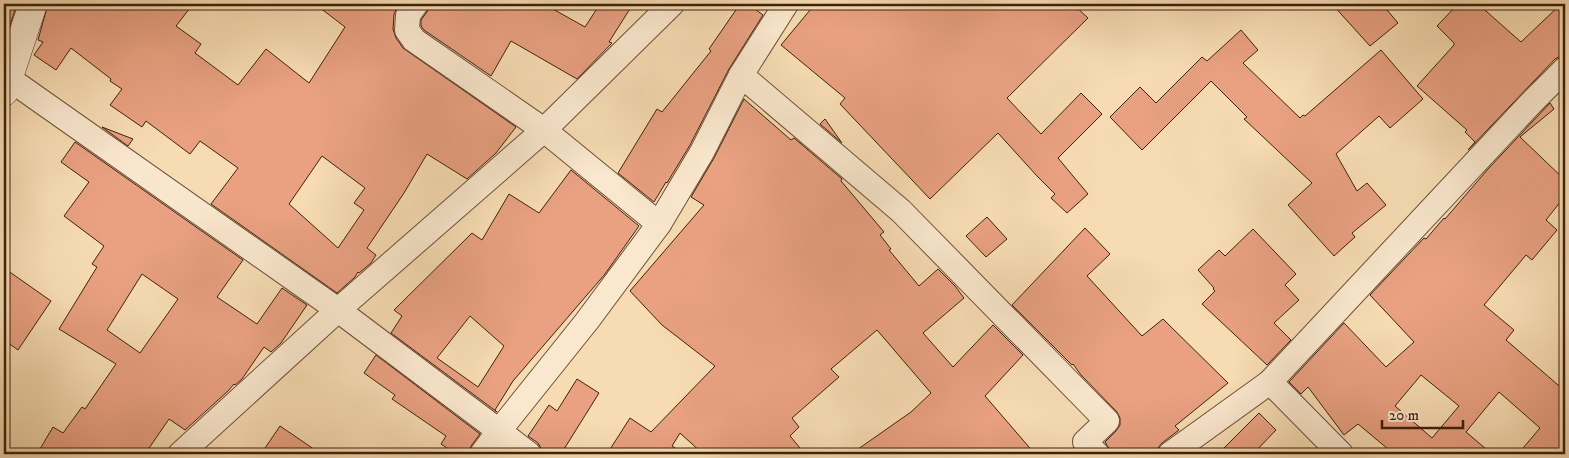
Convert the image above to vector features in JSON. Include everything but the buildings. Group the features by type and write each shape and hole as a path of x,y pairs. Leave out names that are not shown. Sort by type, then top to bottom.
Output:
{"street":[{"path":"33,4 6,85 338,310 530,454"},
{"path":"416,4 408,15 407,30 414,40 544,130 659,224"},
{"path":"180,454 338,310 544,130 672,4"},
{"path":"482,454 588,321 659,224 702,152 741,74 786,4"},
{"path":"1170,454 1270,382 1565,69"},
{"path":"741,74 901,211 1107,421 1085,442 1097,454"},
{"path":"1270,382 1341,454"}]}
